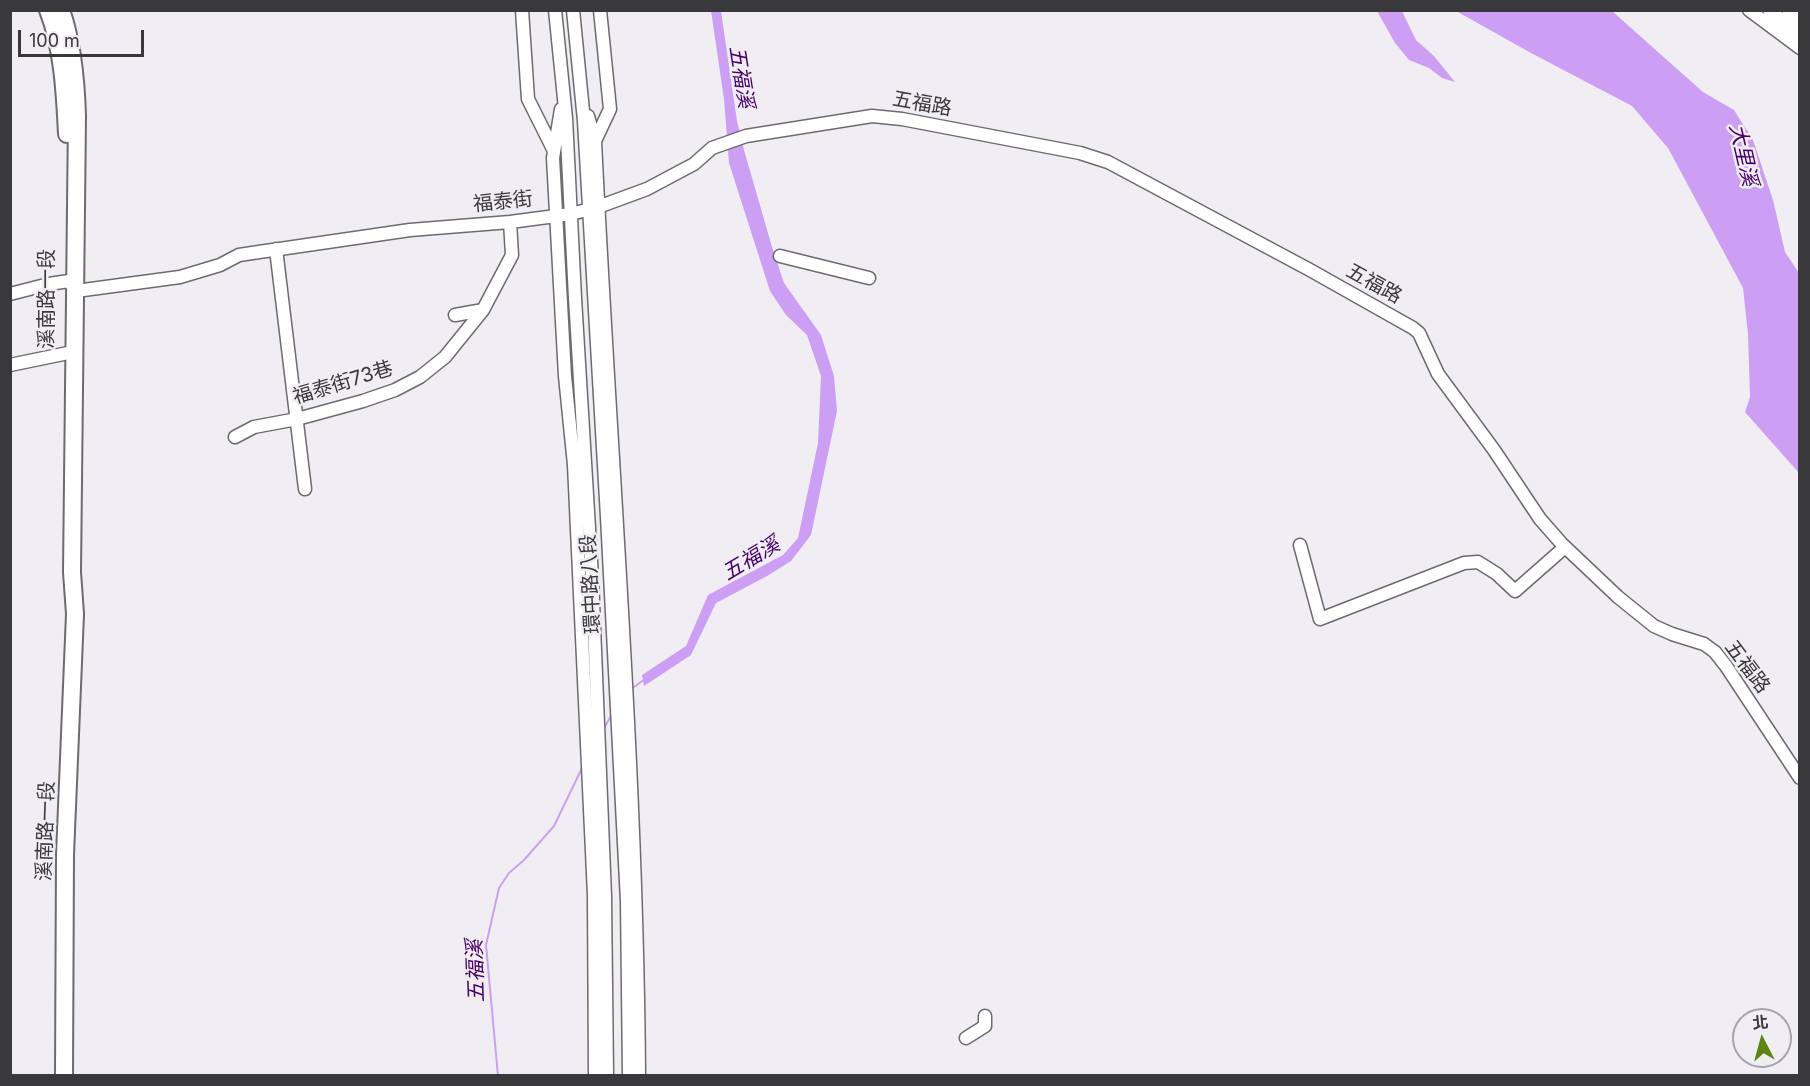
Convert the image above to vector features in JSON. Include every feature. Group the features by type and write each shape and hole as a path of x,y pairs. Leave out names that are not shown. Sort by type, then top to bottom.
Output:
{"main road":[{"name":"溪南路一段","path":"48,10 55,27 66,116 73,286"},
{"name":"溪南路一段","path":"61,10 66,25 76,83 71,349 72,572 75,588 65,855 64,1076"}],"street":[{"name":"環中路八段","path":"522,10 528,99 554,151"},
{"name":"環中路八段","path":"555,10 564,93 592,577 596,707 589,789 599,900 595,1076"},
{"name":"環中路八段","path":"595,141 610,109 600,10"},
{"path":"1749,10 1800,48"},
{"path":"1769,10 1800,34"},
{"path":"1788,10 1800,19"},
{"name":"環中路八段","path":"574,16 593,209 620,676 639,1076"},
{"name":"環中路八段","path":"582,92 595,141 593,209"},
{"name":"環中路八段","path":"564,93 554,151 565,376 592,739 607,1076"},
{"name":"五福路","path":"719,145 746,136 872,116 902,118 1080,153 1108,162 1310,270 1419,333 1438,374 1494,450 1540,519 1565,547 1618,597 1654,626 1704,644 1715,652 1800,778"},
{"name":"福泰街","path":"10,294 49,284 108,288 180,277 220,265 239,255 276,249 410,230 510,222 571,214 593,209 647,189 694,164 712,148 719,145"},
{"name":"福泰街73巷","path":"235,438 254,428 363,401 395,390 420,377 445,357 483,310 512,255 510,222"},
{"path":"276,249 305,489"},
{"path":"780,256 869,278"},
{"path":"456,315 483,310"},
{"path":"10,365 71,349"},
{"path":"1300,545 1320,619 1464,563 1478,562 1497,574 1515,591 1565,547"},
{"name":"環中路八段","path":"629,1076 631,897"},
{"path":"599,900 631,897"},
{"path":"966,1038 985,1026 985,1016"}],"water":[{"path":"711,11 721,11 737,121 772,247 784,283 821,335 834,376 837,411 811,535 791,561 716,603 691,655 644,686 642,675 686,646 708,595 783,555 798,538 818,443 821,376 807,335 786,315 770,291 729,163 724,99"},
{"path":"1377,11 1402,11 1416,40 1434,56 1455,82 1442,78 1429,68 1409,60 1395,43"},
{"name":"大里溪","path":"1456,11 1612,11 1703,92 1734,110 1753,140 1773,200 1785,252 1799,273 1799,473 1745,412 1750,397 1748,334 1743,288 1668,148 1632,106"}],"waterway":[{"name":"五福溪","path":"630,690 645,679"},
{"name":"五福溪","path":"603,730 612,714"},
{"name":"五福溪","path":"498,1076 486,945 499,888 509,873 524,860 554,826 583,766"}]}
